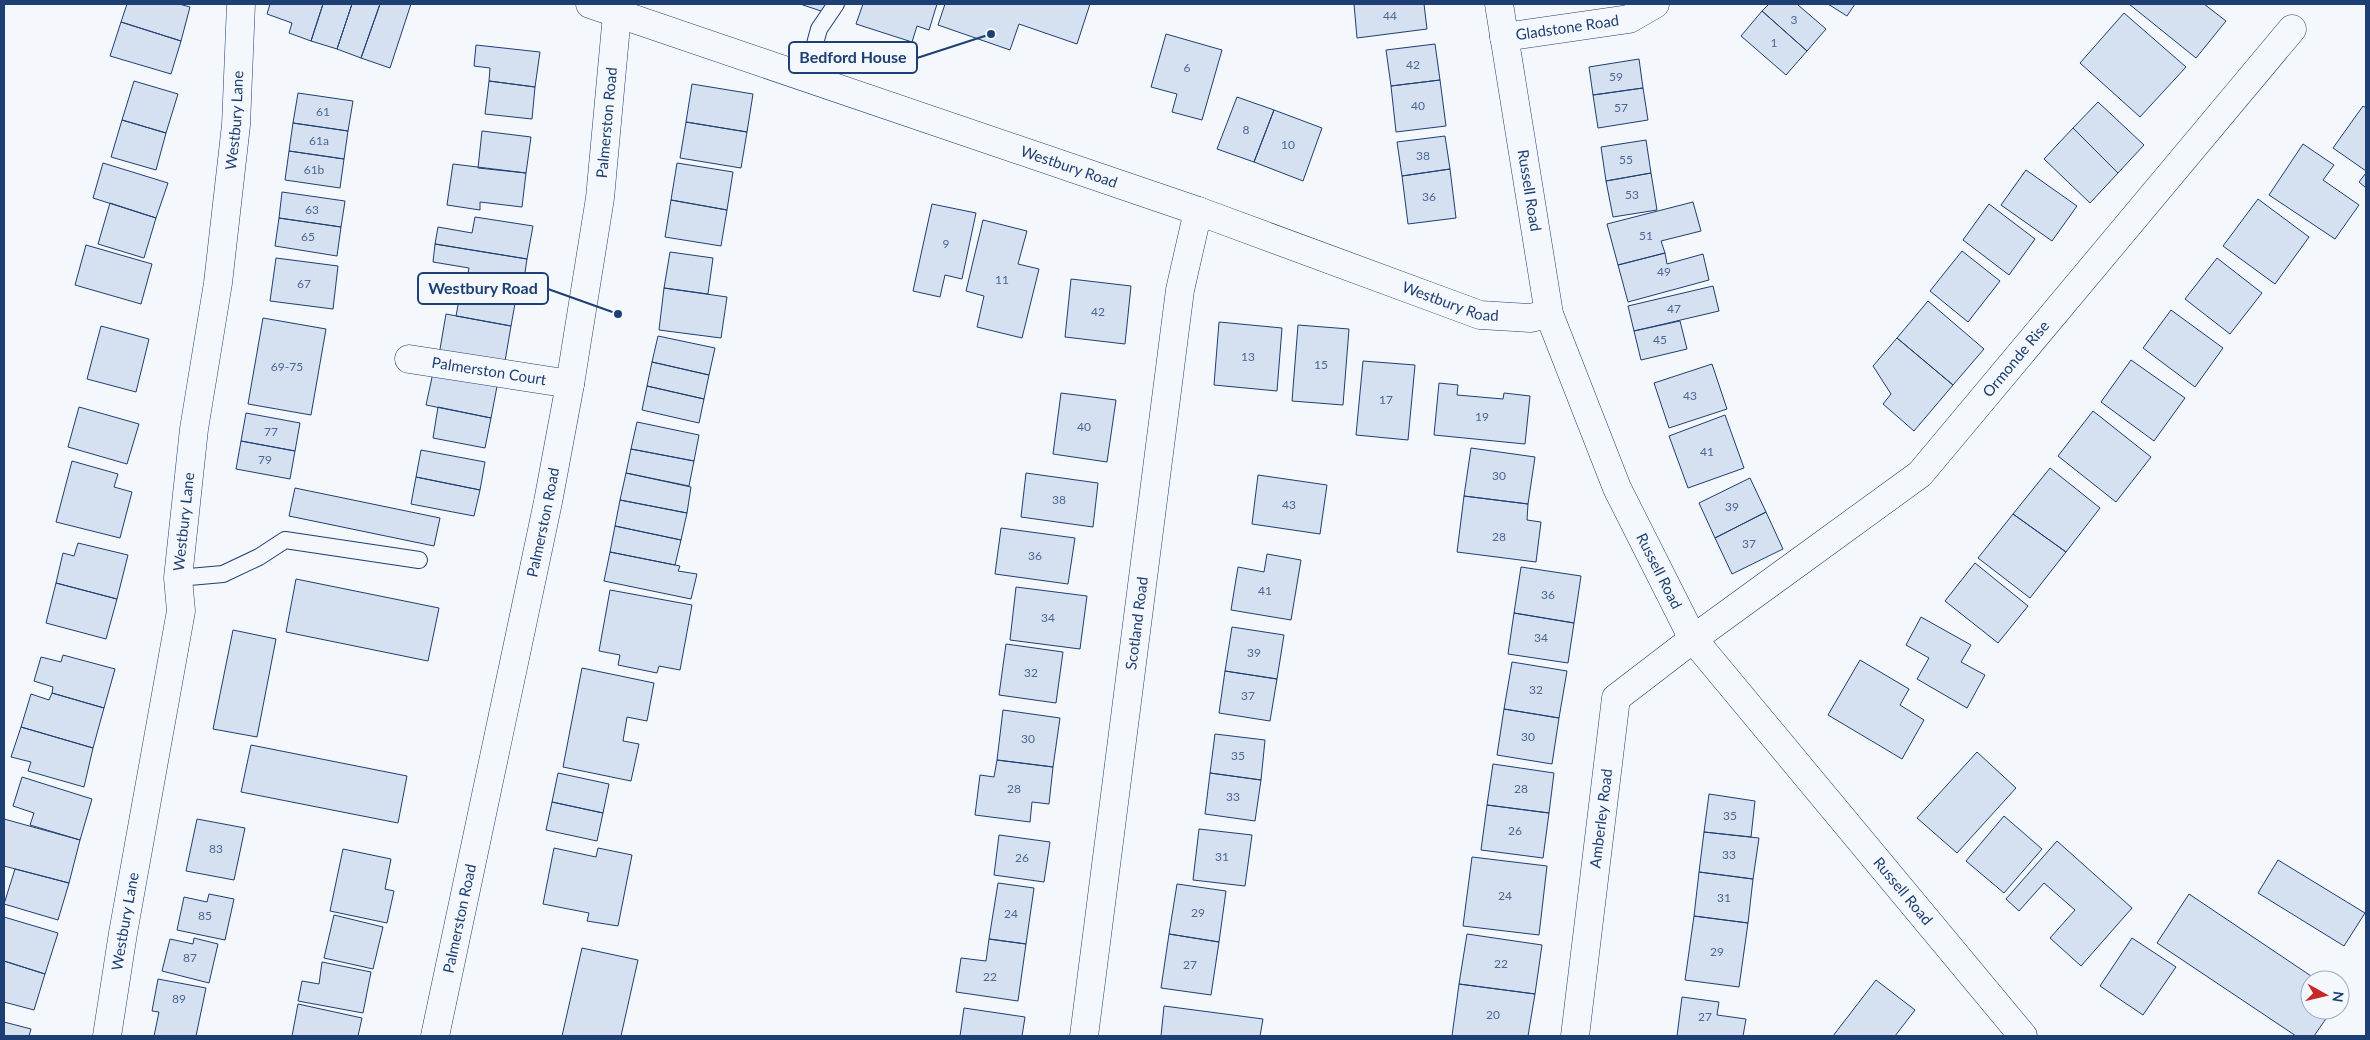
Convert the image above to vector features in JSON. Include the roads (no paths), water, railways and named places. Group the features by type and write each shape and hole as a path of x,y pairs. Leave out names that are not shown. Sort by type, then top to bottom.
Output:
{"street":[{"name":"Westbury Lane","path":"107,1036 123,933 181,611 178,578 194,429 218,283 236,125 241,4"},
{"name":"Westbury Road","path":"590,4 617,8 806,77 1198,211 1480,315 1530,318 1549,314"},
{"name":"Russell Road","path":"1499,4 1549,314 1617,488 1693,639 2023,1036"},
{"name":"Gladstone Road","path":"1504,37 1629,19 1655,4"},
{"name":"Palmerston Road","path":"435,1036 548,502 570,384 600,198 617,8"},
{"name":"Ormonde Rise","path":"1693,639 1920,474 2292,29"},
{"name":"Scotland Road","path":"1084,1036 1180,290 1198,211"},
{"name":"Palmerston Court","path":"409,359 570,384"},
{"name":"Amberley Road","path":"1575,1036 1616,698 1693,639"}],"lane":[{"path":"806,77 820,29 836,4"},
{"path":"178,578 222,574 259,557 286,540 419,560"}],"place":[{"name":"Bedford House","path":"991,34"},
{"name":"Westbury Road","path":"618,314"}]}
